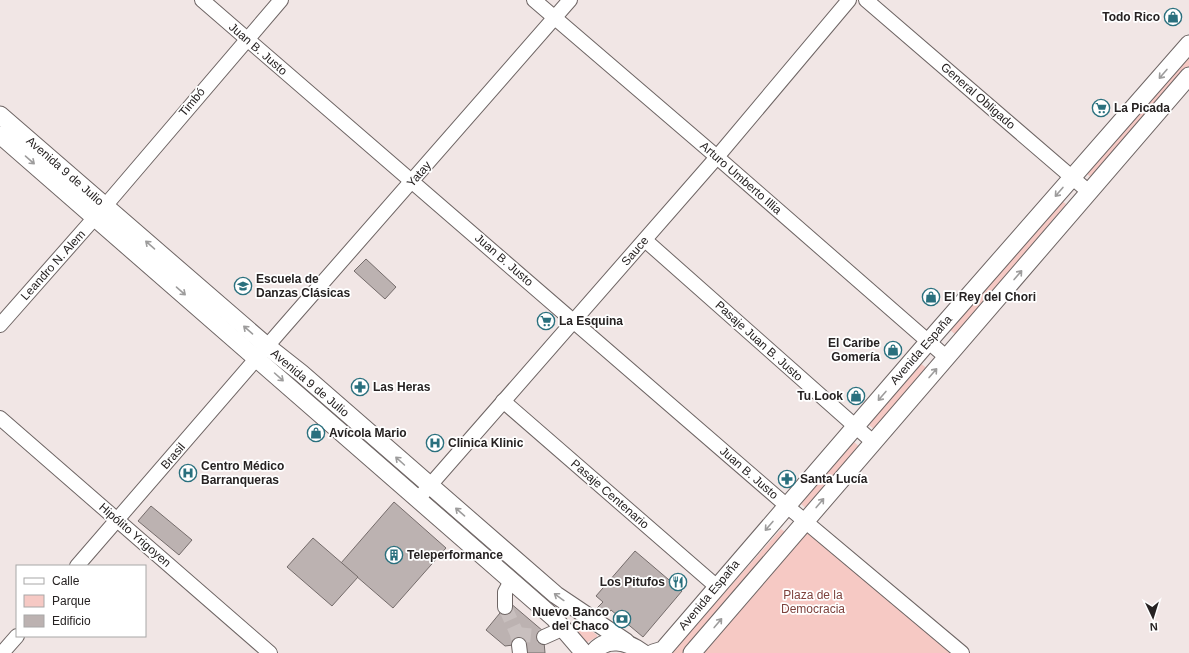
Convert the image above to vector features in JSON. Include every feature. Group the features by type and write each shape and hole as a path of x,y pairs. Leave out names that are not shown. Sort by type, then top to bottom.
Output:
{"main road":[{"name":"Avenida España","path":"653,653 663,650 716,586 1189,44"},
{"name":"Avenida España","path":"692,653 1189,76"},
{"name":"Avenida 9 de Julio","path":"0,115 100,211 263,353 418,499 564,628 584,653"},
{"name":"Avenida 9 de Julio","path":"0,135 100,211"},
{"name":"Avenida 9 de Julio","path":"263,353 301,373 556,595 643,653"},
{"path":"593,653 604,644 615,641 626,642"}],"street":[{"name":"Juan B. Justo","path":"202,0 574,320 786,506 962,653"},
{"name":"Timbó","path":"100,211 281,0"},
{"name":"Arturo Umberto Illia","path":"534,0 946,357"},
{"name":"Yatay","path":"263,353 570,0"},
{"name":"Sauce","path":"418,499 717,157 850,0"},
{"name":"General Obligado","path":"866,0 1089,192"},
{"name":"Leandro N. Alem","path":"0,324 100,211"},
{"name":"Pasaje Juan B. Justo","path":"645,240 873,442"},
{"name":"Brasil","path":"79,565 263,353"},
{"name":"Pasaje Centenario","path":"504,401 716,586"},
{"name":"Hipólito Yrigoyen","path":"0,418 270,653"},
{"path":"505,608 505,592 511,581"},
{"path":"544,638 564,628"},
{"path":"2,653 16,637"}],"green space":[{"path":"1189,54 1189,69 1093,179 1086,173"},
{"path":"1058,198 1066,204 956,335 949,329"},
{"path":"920,363 928,369 875,430 868,424"},
{"path":"854,442 861,448 808,510 801,504"},
{"path":"781,529 788,534 683,653 671,653"},
{"name":"Plaza de la Democracia","path":"807,530 955,653 699,653"},
{"path":"574,618 597,635 597,637 581,645"}],"building":[{"path":"366,259 396,287 385,299 354,271"},
{"name":"Teleperformance","path":"394,502 446,548 393,608 341,563"},
{"path":"151,506 192,540 179,555 138,521"},
{"path":"313,538 358,577 332,606 287,567"},
{"path":"635,551 682,591 643,637 611,610 605,617 596,609 603,602 596,596"},
{"path":"509,602 543,631 545,653 522,653 522,644 505,646 486,630"}],"tunnel":[{"path":"505,607 517,634 519,645"},
{"path":"517,634 544,637"}],"place":[{"name":"Todo Rico","path":"1173,17"},
{"name":"La Picada","path":"1101,108"},
{"name":"Escuela de Danzas Clásicas","path":"243,286"},
{"name":"El Rey del Chori","path":"931,297"},
{"name":"La Esquina","path":"546,321"},
{"name":"El Caribe Gomería","path":"893,350"},
{"name":"Las Heras","path":"360,387"},
{"name":"Tu Look","path":"856,396"},
{"name":"Avícola Mario","path":"316,433"},
{"name":"Clinica Klinic","path":"435,443"},
{"name":"Centro Médico Barranqueras","path":"188,473"},
{"name":"Santa Lucía","path":"787,479"},
{"name":"Teleperformance","path":"394,555"},
{"name":"Los Pitufos","path":"678,582"},
{"name":"Nuevo Banco del Chaco","path":"622,619"}]}
